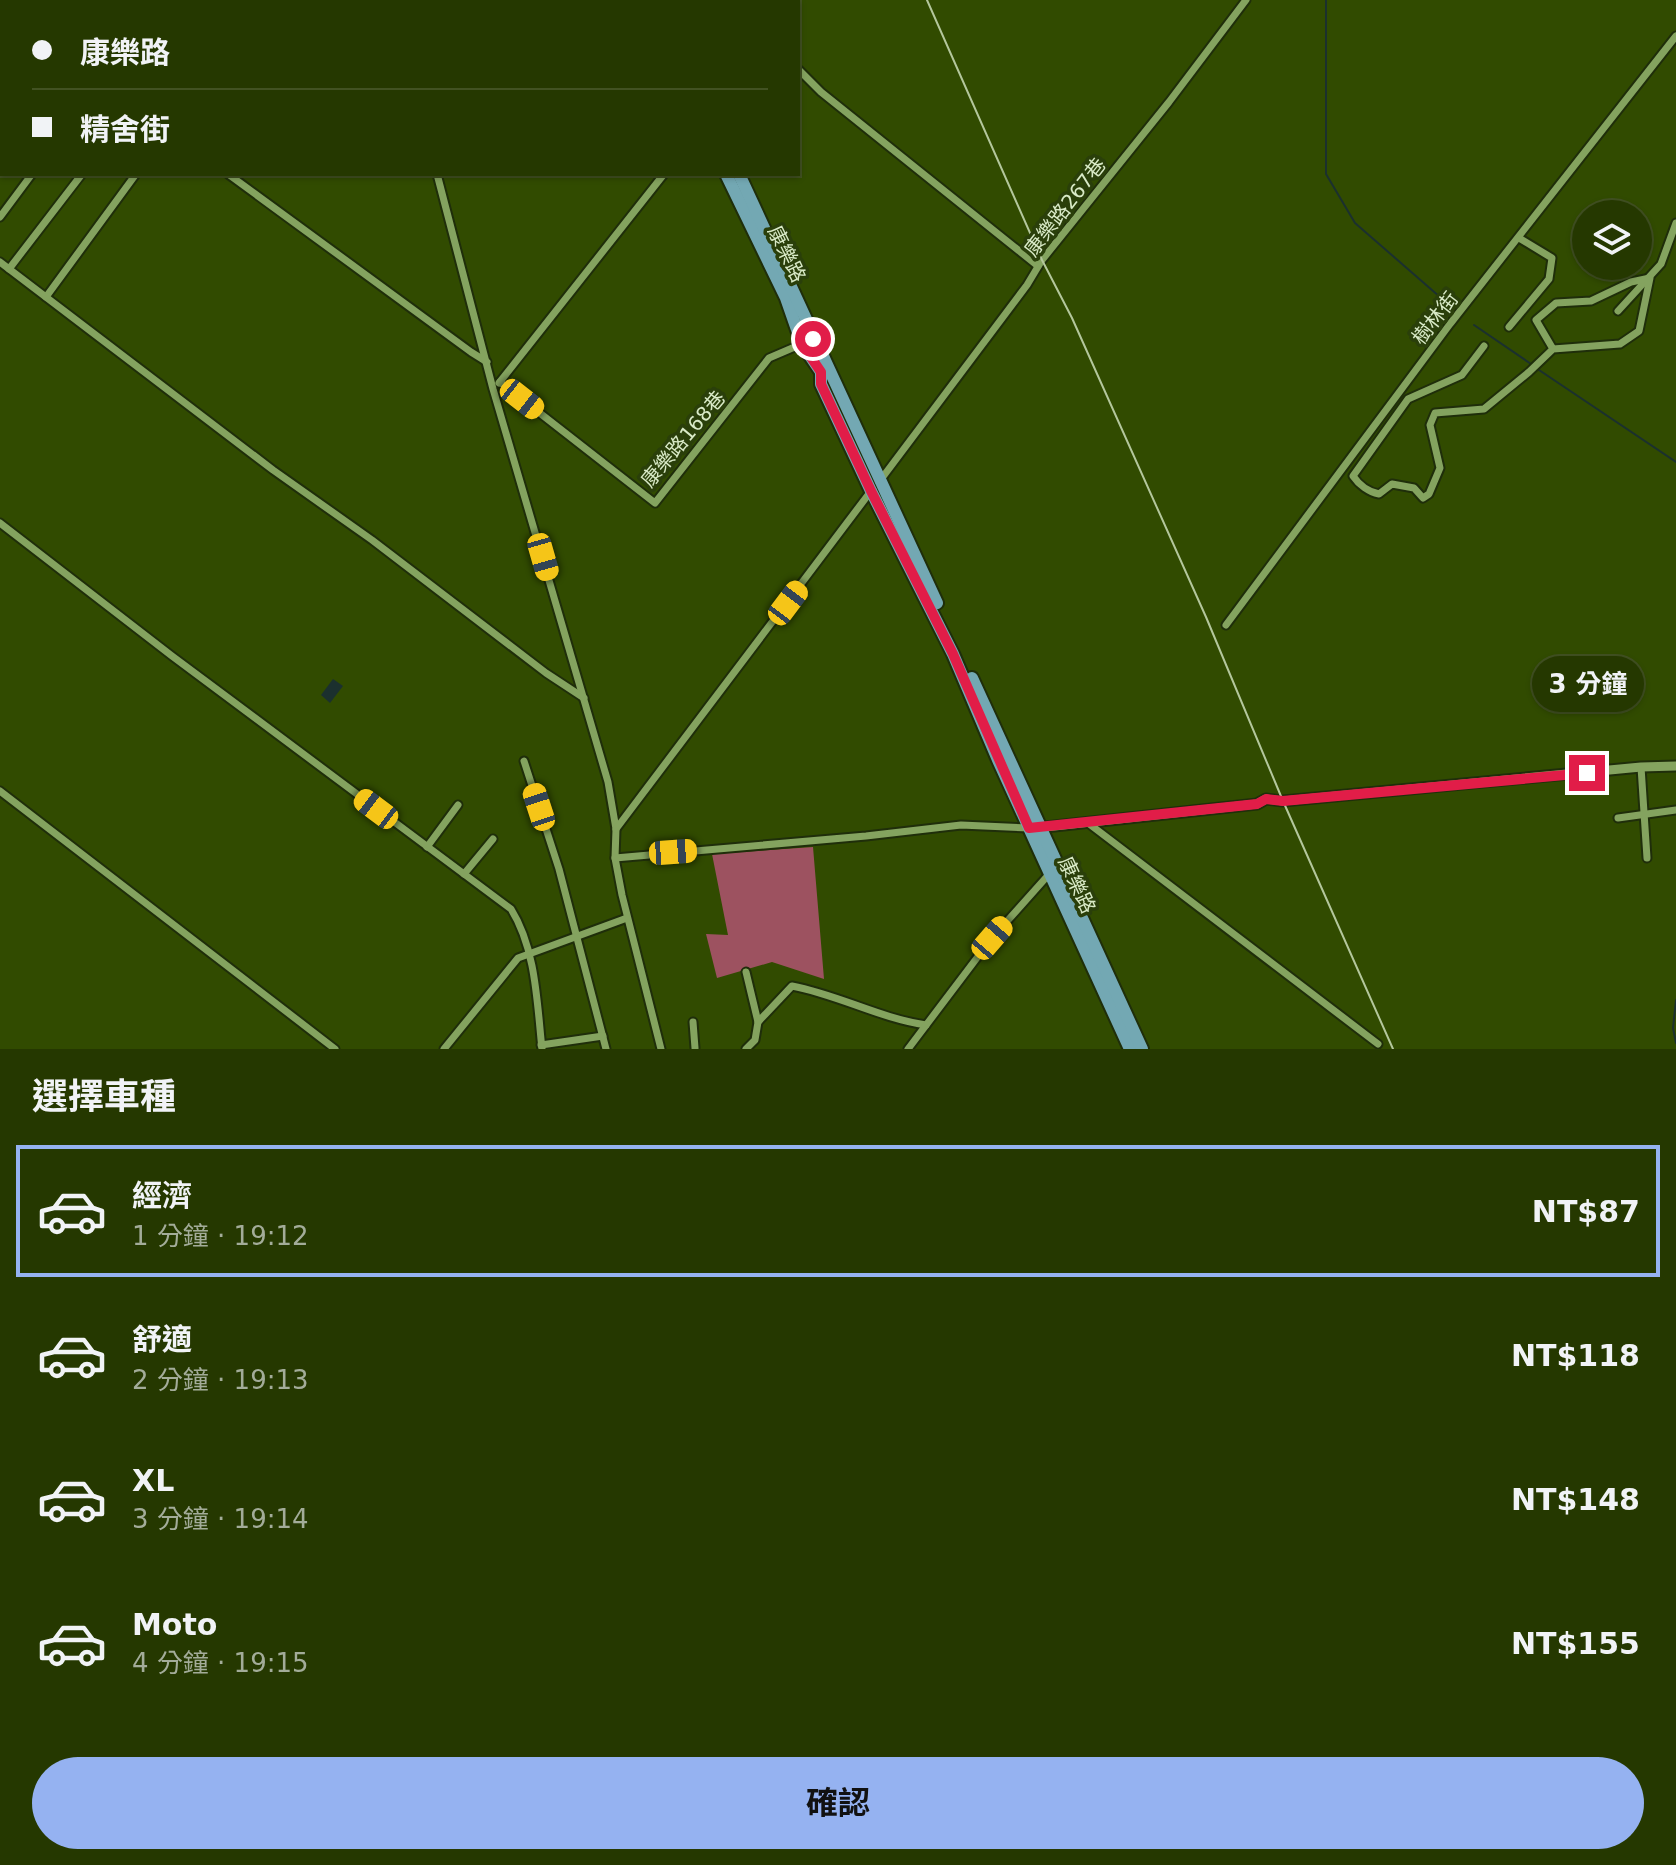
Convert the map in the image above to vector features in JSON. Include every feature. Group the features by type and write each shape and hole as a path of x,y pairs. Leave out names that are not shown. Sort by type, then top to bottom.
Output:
{"main road":[{"name":"康樂路","path":"727,176 1142,1049"},
{"name":"康樂路","path":"740,176 808,342"},
{"name":"康樂路","path":"1055,870 1130,1049"}],"street":[{"name":"康樂路267巷","path":"616,829 914,437 1038,266 1246,0"},
{"name":"樹林街","path":"1226,625 1450,324 1676,36"},
{"path":"800,71 821,92 1038,266"},
{"path":"0,217 31,176"},
{"path":"9,269 80,176"},
{"path":"46,297 135,176"},
{"path":"231,176 487,362"},
{"path":"438,176 493,389 608,782 616,829 615,858 661,1049"},
{"path":"493,389 662,176"},
{"path":"1652,275 1661,264 1676,223"},
{"path":"1509,327 1549,279 1552,258 1519,238"},
{"path":"0,262 273,470 372,540 570,691 584,698"},
{"path":"1553,349 1536,320 1556,303 1591,301 1640,280"},
{"path":"1618,311 1648,280"},
{"path":"1484,346 1462,375 1408,399 1353,476 1356,481 1379,494 1392,484 1414,488 1423,498 1429,494 1440,468 1430,425 1435,413 1484,409 1553,349 1620,344 1639,331 1650,280"},
{"name":"康樂路168巷","path":"500,382 655,503 769,358 808,342"},
{"path":"0,523 511,909 520,924 529,953 542,1047 603,1036"},
{"path":"524,761 559,869 606,1049"},
{"path":"615,858 830,840 961,825 1035,828 1257,804 1266,799 1283,801 1676,766"},
{"path":"1641,767 1647,858"},
{"path":"0,791 335,1049"},
{"path":"427,847 458,805"},
{"path":"1618,818 1676,810"},
{"path":"1088,823 1378,1044"},
{"path":"464,874 493,839"},
{"path":"908,1049 992,938 1055,870"},
{"path":"444,1049 518,958 627,918"},
{"path":"746,972 758,1022 755,1040 746,1049"},
{"path":"758,1022 792,986 837,997 899,1021 926,1025"},
{"path":"693,1022 695,1049"}],"shaded area":[{"path":"813,847 824,979 772,962 717,978 706,934 728,935 712,854"}],"water":[{"path":"333,679 343,686 330,703 321,695"}],"waterway":[{"path":"1326,0 1326,174 1355,223 1448,304"},
{"path":"1474,325 1531,364"},
{"path":"1539,370 1676,462"},
{"path":"1676,1000 1673,1028 1676,1043"}],"railway":[{"path":"927,0 1206,617 1283,801 1393,1049"}],"route":[{"path":"813,339 802,344 821,372 821,384 953,654 1029,828 1257,804 1266,799 1283,801 1587,773"}]}
